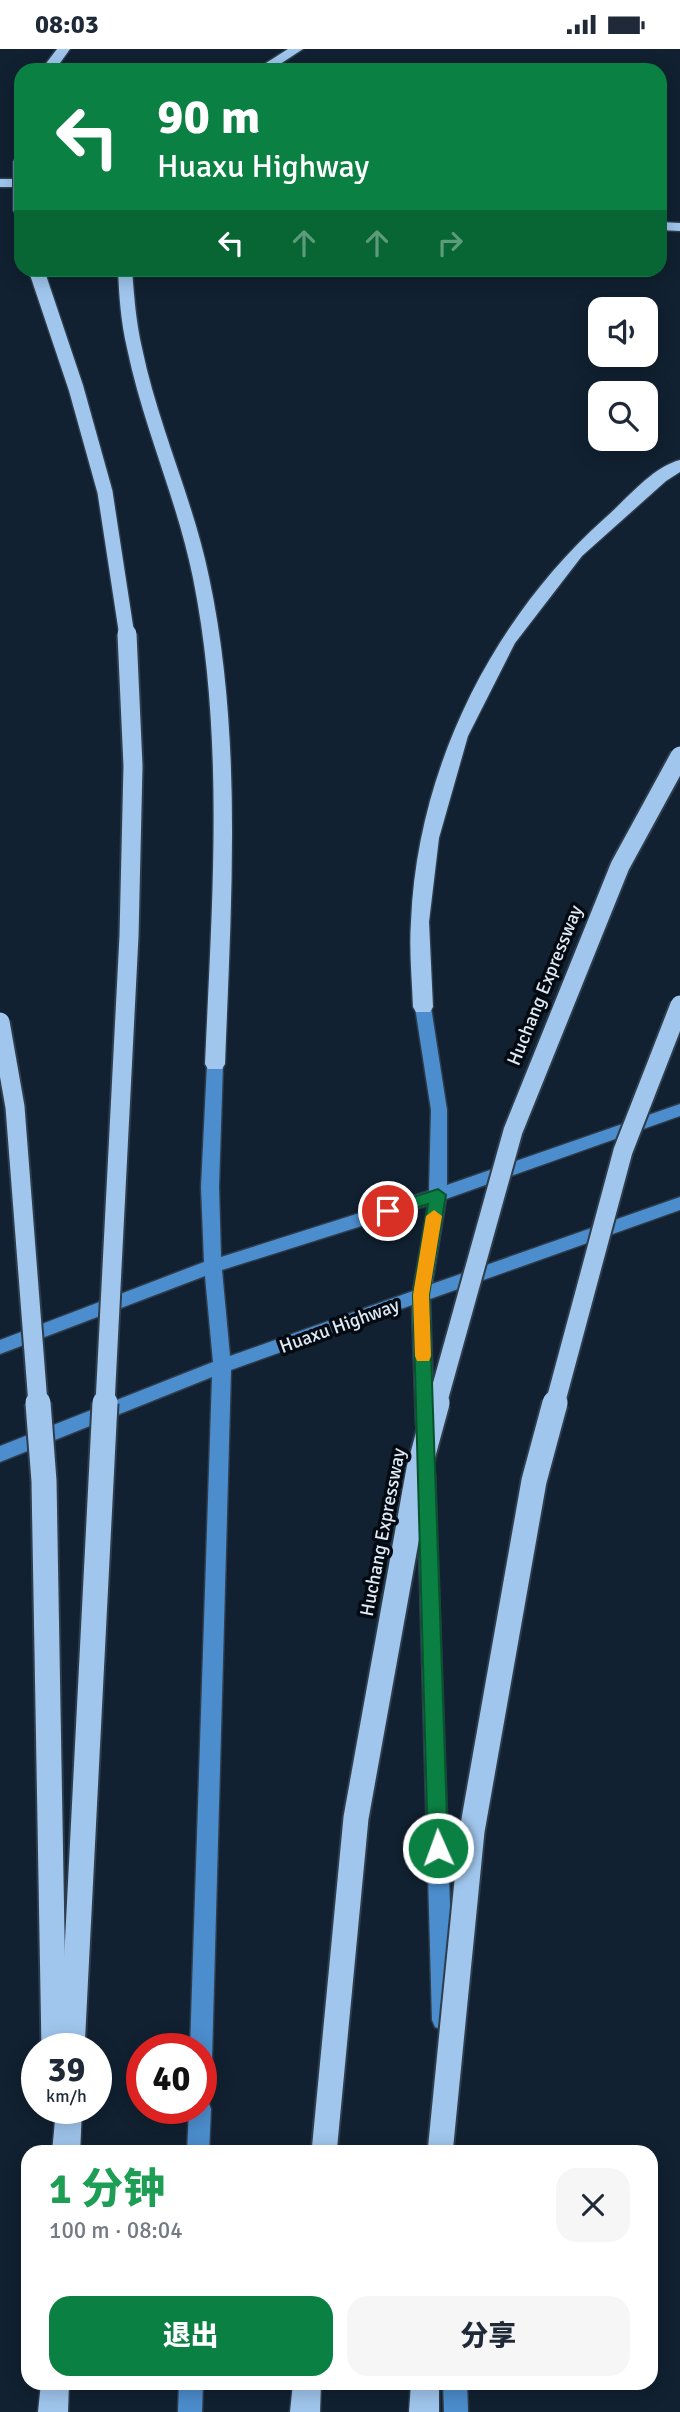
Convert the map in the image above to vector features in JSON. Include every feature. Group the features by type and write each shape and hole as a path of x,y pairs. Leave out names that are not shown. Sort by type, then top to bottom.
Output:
{"highway":[{"path":"53,63 64,49"},
{"path":"274,63 297,49"},
{"path":"39,277 76,388 105,492 127,621 133,766 129,936 73,2033"},
{"path":"126,277 129,324 141,378 172,472 200,576 218,693 224,819 215,1064"},
{"path":"423,1007 420,922 430,838 459,736 507,642 576,553 660,478 680,465"},
{"name":"Huchang Expressway","path":"325,2145 356,1818 419,1469 513,1131 620,866 680,756"},
{"path":"441,2145 472,1831 534,1481 623,1151 680,1005"},
{"path":"0,1022 15,1107 44,1481 54,2033"},
{"path":"55,2124 56,2145"},
{"path":"67,2145 68,2124"},
{"path":"53,2412 55,2390"},
{"path":"305,2412 307,2390"},
{"path":"424,2412 425,2390"}],"street":[{"path":"423,1007 439,1110 438,1195 421,1295 447,2145"},
{"path":"202,2033 222,1366 213,1266 210,1187 215,1064"},
{"path":"0,1347 213,1266 438,1195 680,1109"},
{"name":"Huaxu Highway","path":"0,1454 222,1366 680,1203"},
{"path":"198,2145 199,2124"},
{"path":"190,2412 191,2390"},
{"path":"455,2390 456,2412"}],"slow traffic":[{"path":"423,1356 421,1295 434,1216"}],"route":[{"path":"388,1211 438,1195 421,1295 438,1848"}]}
